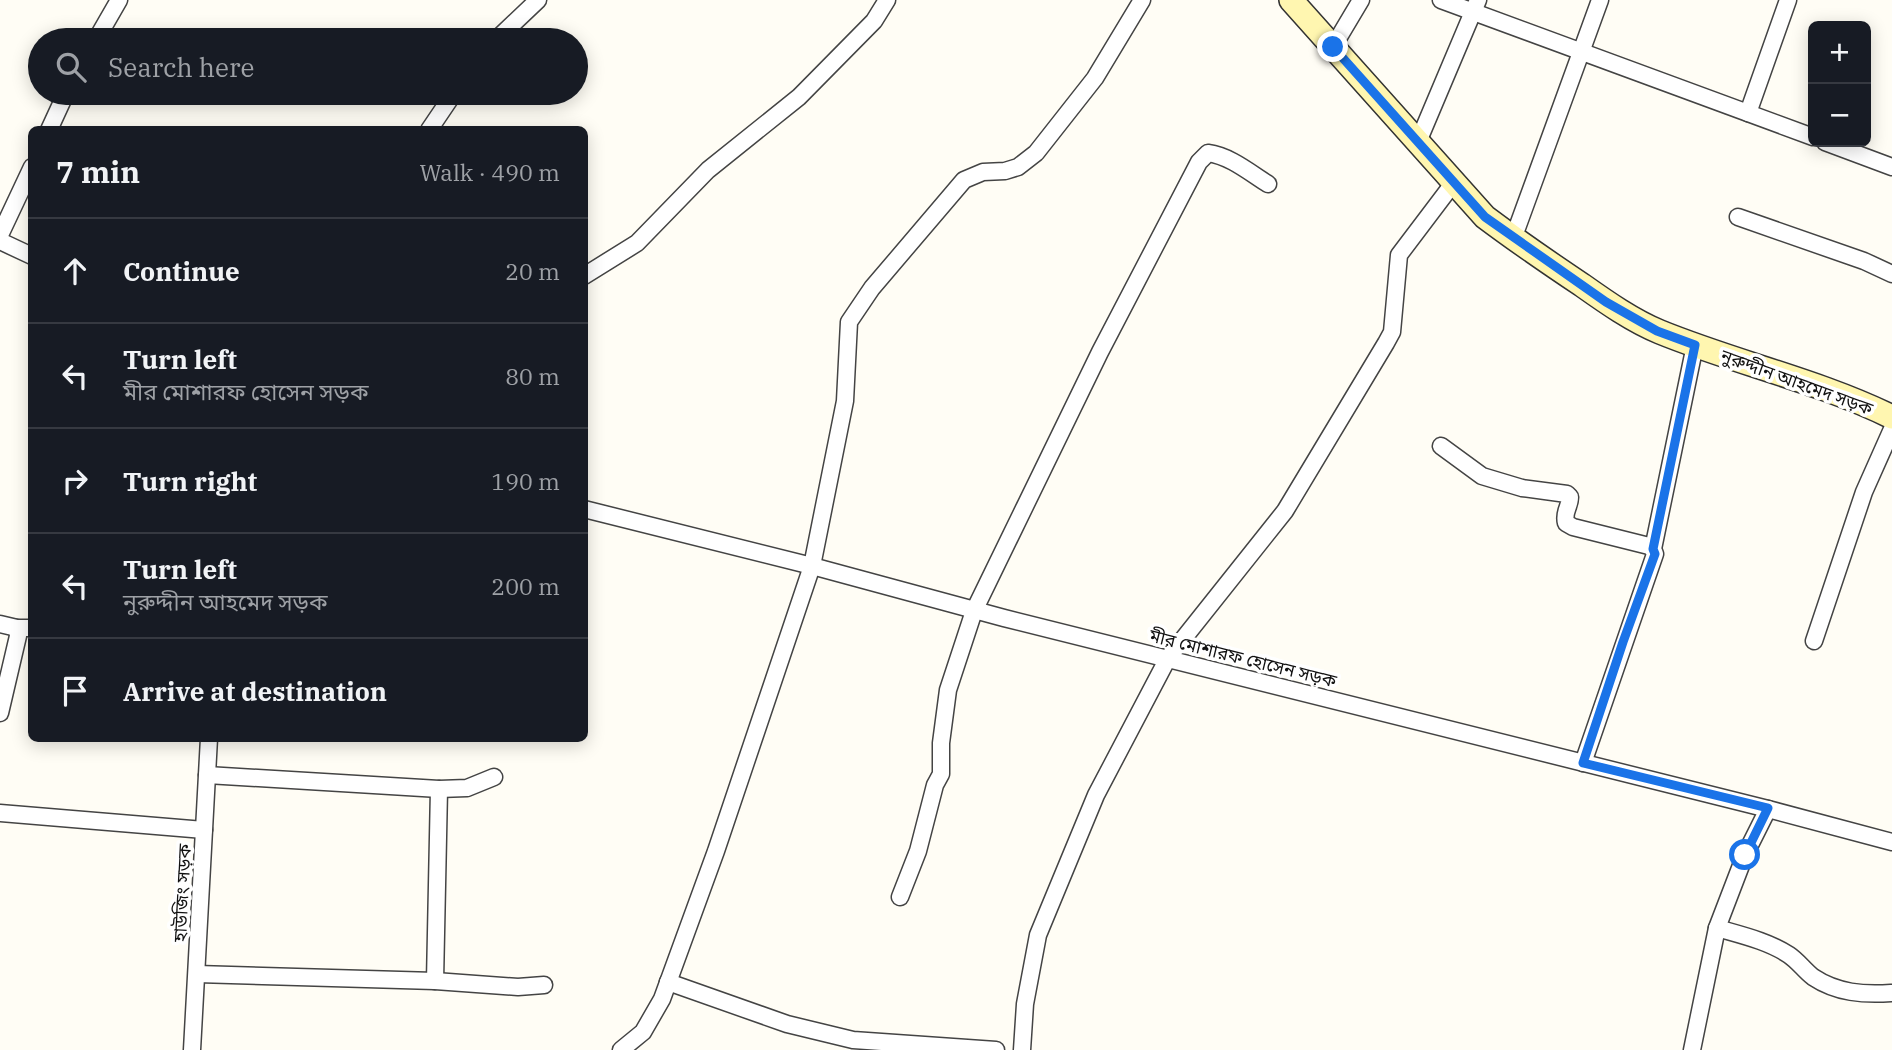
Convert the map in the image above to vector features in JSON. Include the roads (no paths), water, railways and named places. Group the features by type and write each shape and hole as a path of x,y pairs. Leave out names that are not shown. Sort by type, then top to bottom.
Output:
{"main road":[{"name":"নুরুদ্দীন আহমেদ সড়ক","path":"1291,0 1485,217 1513,239 1606,302 1657,331 1863,403 1892,417"}],"street":[{"path":"103,28 119,0"},
{"path":"509,28 538,0"},
{"path":"588,274 637,243 708,170 799,97 874,21 887,0"},
{"path":"621,1050 643,1032 662,999 716,851 812,566 845,401 849,322 872,288 964,180 983,172 1005,171 1018,167 1035,153 1095,78 1142,0"},
{"path":"1333,47 1361,0"},
{"path":"1441,0 1475,6 1581,50 1808,135"},
{"path":"1513,239 1600,0"},
{"path":"1748,113 1788,0"},
{"path":"1418,142 1475,6"},
{"path":"51,126 60,105"},
{"path":"432,126 446,105"},
{"path":"1838,147 1892,167"},
{"path":"900,897 918,851 935,785 941,774 941,743 948,690 974,611 1100,352 1199,162 1208,153 1218,155 1268,184"},
{"path":"0,235 28,176"},
{"path":"1022,1050 1025,1004 1038,935 1096,795 1168,658 1285,510 1392,332 1399,255 1455,181"},
{"path":"1738,217 1864,261 1892,274"},
{"path":"0,241 28,254"},
{"path":"1583,763 1655,554 1653,549 1695,345"},
{"path":"1814,641 1864,492 1892,429"},
{"path":"1441,446 1482,476 1522,488 1567,494 1570,501 1564,515 1566,523 1573,527 1653,549"},
{"name":"মীর মোশারফ হোসেন সড়ক","path":"588,510 812,566 974,611 1768,808 1892,842"},
{"path":"0,624 24,628 18,636 0,713"},
{"name":"হাউজিং সড়ক","path":"191,1050 209,742"},
{"path":"207,775 439,789 467,788 494,776"},
{"path":"435,981 439,789"},
{"path":"1692,1050 1717,928 1745,855 1768,808"},
{"path":"0,813 204,830"},
{"path":"1717,928 1763,942 1788,954 1814,977 1837,989 1863,995 1891,993"},
{"path":"197,974 435,981 518,987 544,985"},
{"path":"668,982 787,1024 853,1040 996,1050"}]}
